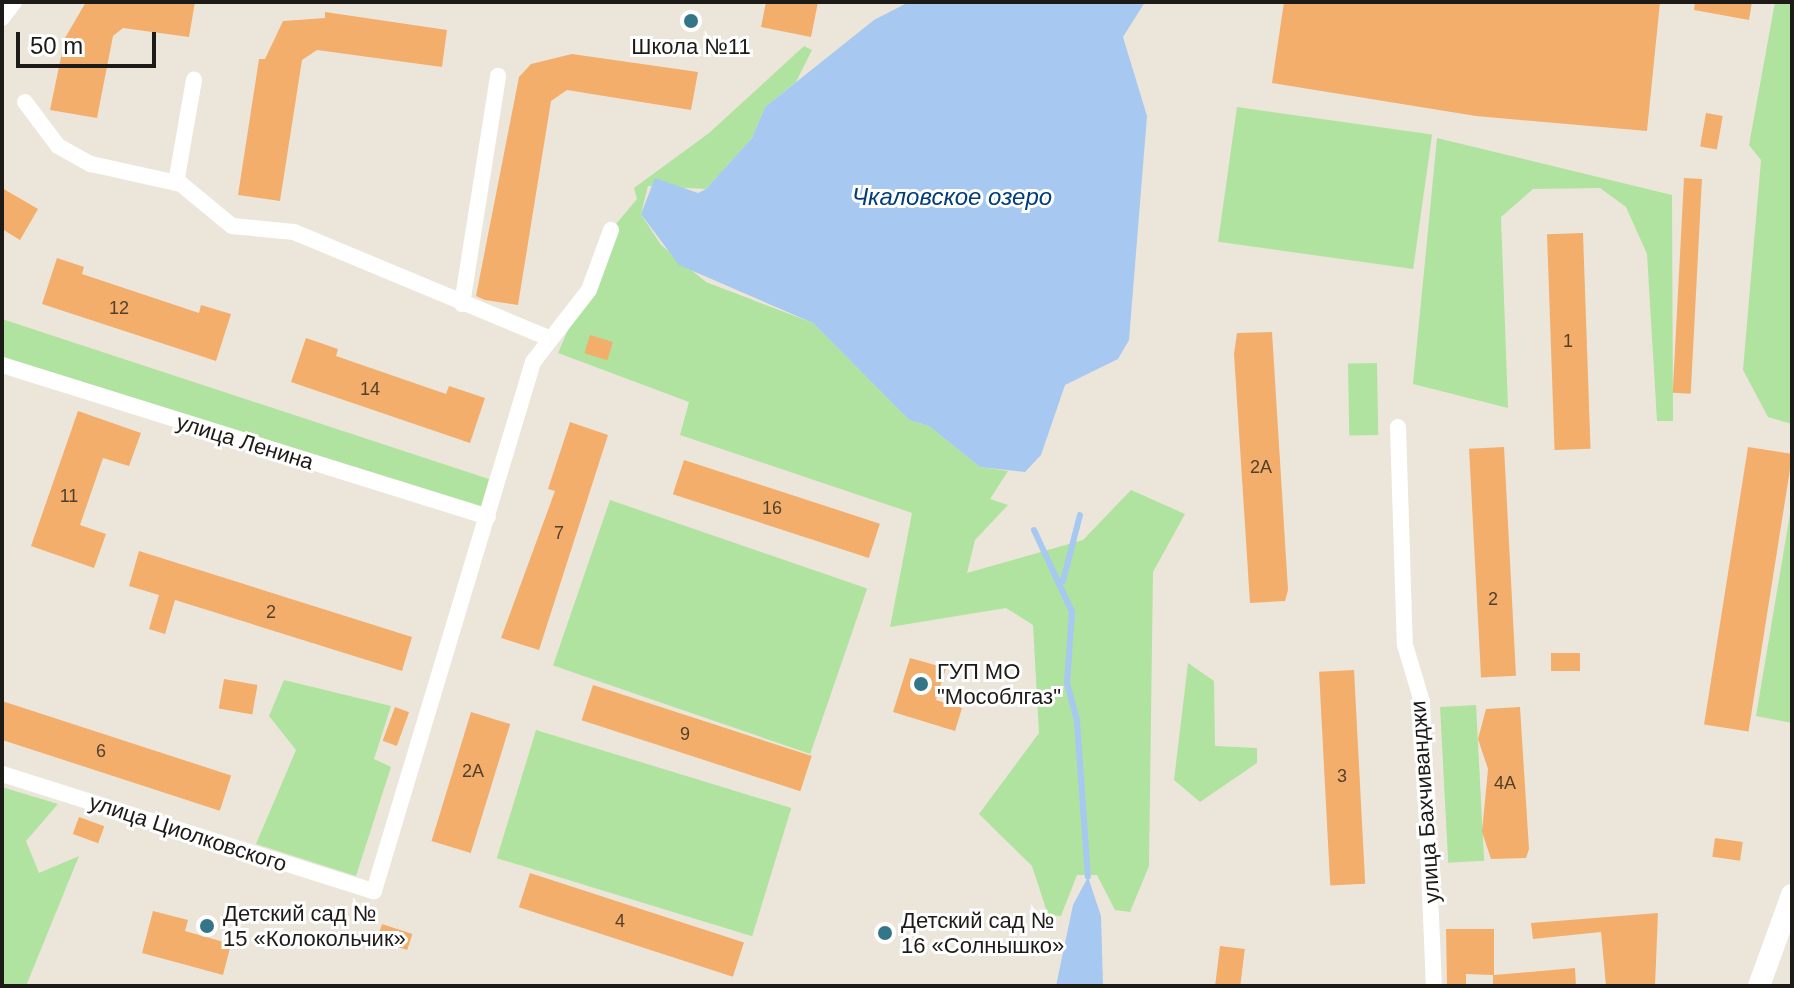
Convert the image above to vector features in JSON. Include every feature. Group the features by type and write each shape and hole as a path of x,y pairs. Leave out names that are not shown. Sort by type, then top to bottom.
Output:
{"main road":[{"path":"1759,986 1792,895"}],"street":[{"path":"2,18 14,2"},
{"path":"462,304 498,76"},
{"path":"176,183 194,80"},
{"path":"25,102 58,146 91,164 176,183 232,226 294,232 551,339"},
{"path":"488,517 533,362 589,290 611,230"},
{"name":"улица Ленина","path":"2,365 488,517"},
{"name":"улица Бахчиванджи","path":"1398,427 1405,645 1422,702 1434,986"},
{"name":"улица Циолковского","path":"2,774 374,891 488,517"}],"green space":[{"path":"1775,2 1792,2 1792,424 1768,417 1743,370 1761,160 1749,145"},
{"path":"804,46 812,50 796,82 765,107 752,138 706,189 648,186 641,214 661,245 706,282 813,323 909,420 929,426 980,467 1008,471 990,499 1008,505 975,540 967,573 1083,540 1131,490 1185,514 1153,572 1149,866 1130,912 1115,910 1097,875 1077,875 1061,916 1048,915 1032,866 979,814 1039,733 1033,625 1006,608 890,627 912,513 680,435 689,402 558,353 611,230 637,199 634,188 709,133"},
{"path":"1237,107 1432,134 1413,269 1218,242"},
{"path":"1437,138 1672,195 1673,421 1657,421 1647,254 1626,207 1600,188 1533,189 1501,217 1508,408 1413,384"},
{"path":"2,319 489,479 481,506 2,357"},
{"path":"1377,363 1378,435 1349,435 1348,364"},
{"path":"610,500 867,589 810,754 553,665"},
{"path":"1792,502 1792,723 1756,716"},
{"path":"1188,663 1214,681 1215,746 1257,748 1257,763 1200,802 1174,780"},
{"path":"284,680 391,706 374,759 391,767 356,876 256,844 296,750 269,716"},
{"path":"1476,705 1484,861 1448,863 1440,707"},
{"path":"536,730 791,808 752,936 497,858"},
{"path":"2,787 58,804 26,841 39,873 79,856 26,986 2,986"}],"water":[{"name":"Чкаловское озеро","path":"909,2 1145,2 1123,37 1147,116 1129,340 1118,359 1065,385 1041,455 1025,472 980,467 929,426 909,420 813,323 679,265 641,214 655,178 698,193 706,189 752,138 765,107 874,20"},
{"path":"1088,877 1101,916 1103,986 1056,986 1073,905"}],"building":[{"path":"86,2 195,2 189,37 123,28 113,36 97,118 50,110 65,38"},
{"path":"766,2 818,2 811,37 761,27"},
{"path":"1284,2 1660,2 1647,131 1476,116 1272,83"},
{"path":"1695,2 1752,2 1749,20 1694,10"},
{"path":"325,12 447,30 442,67 317,50 302,60 280,201 238,195 259,59 265,59 283,21 325,18"},
{"path":"572,54 698,72 691,110 567,90 551,101 518,305 485,300 476,296 519,77 531,64"},
{"path":"1706,113 1723,116 1717,149 1700,146"},
{"path":"1684,178 1702,179 1691,394 1673,393"},
{"path":"2,188 38,209 20,240 2,229"},
{"path":"1583,233 1591,449 1555,450 1547,234"},
{"path":"57,258 84,267 82,274 199,313 201,305 231,314 216,361 42,304"},
{"path":"1272,332 1288,590 1285,601 1250,603 1234,354 1237,333"},
{"path":"590,335 613,342 607,360 584,353"},
{"path":"306,338 338,349 336,356 446,394 449,386 485,398 470,443 291,382"},
{"path":"78,411 141,433 129,466 103,458 80,525 106,534 94,568 31,546"},
{"path":"570,422 608,435 539,650 501,638 555,491 548,489"},
{"path":"1504,447 1516,676 1481,678 1469,449"},
{"path":"1748,447 1792,454 1748,732 1704,725"},
{"path":"684,460 880,524 869,558 673,494"},
{"path":"139,551 412,637 402,671 175,600 165,634 149,629 159,595 129,586"},
{"path":"1551,653 1580,653 1580,671 1551,671"},
{"name":"ГУП МО \"Мособлгаз\"","path":"910,658 946,668 936,700 962,708 955,731 893,712"},
{"path":"1354,670 1365,884 1330,886 1319,672"},
{"path":"224,679 257,685 252,714 219,709"},
{"path":"593,685 812,756 800,791 582,720"},
{"path":"2,701 231,775 220,811 2,740"},
{"path":"395,707 409,712 397,746 383,741"},
{"path":"1520,707 1529,849 1526,858 1491,859 1482,832 1488,769 1478,739 1486,709"},
{"path":"471,712 510,724 471,853 432,841"},
{"path":"79,817 104,826 98,843 73,834"},
{"path":"1715,838 1743,842 1740,861 1712,857"},
{"path":"530,873 744,943 733,977 519,907"},
{"path":"153,911 188,920 185,931 231,944 223,975 142,953"},
{"path":"1658,913 1655,986 1606,986 1601,932 1533,939 1531,923"},
{"path":"382,924 412,934 407,950 377,940"},
{"path":"1446,929 1494,929 1494,975 1575,968 1576,986 1493,986 1493,975 1466,974 1466,986 1447,986"},
{"path":"1220,946 1245,949 1240,986 1215,985"}],"waterway":[{"path":"1063,581 1080,515"},
{"path":"1034,530 1072,612 1067,683 1077,721 1088,877"}],"place":[{"name":"Школа №11","path":"691,21"},
{"name":"ГУП МО \"Мособлгаз\"","path":"921,684"},
{"name":"Детский сад № 15 «Колокольчик»","path":"207,926"},
{"name":"Детский сад № 16 «Солнышко»","path":"885,933"}]}
